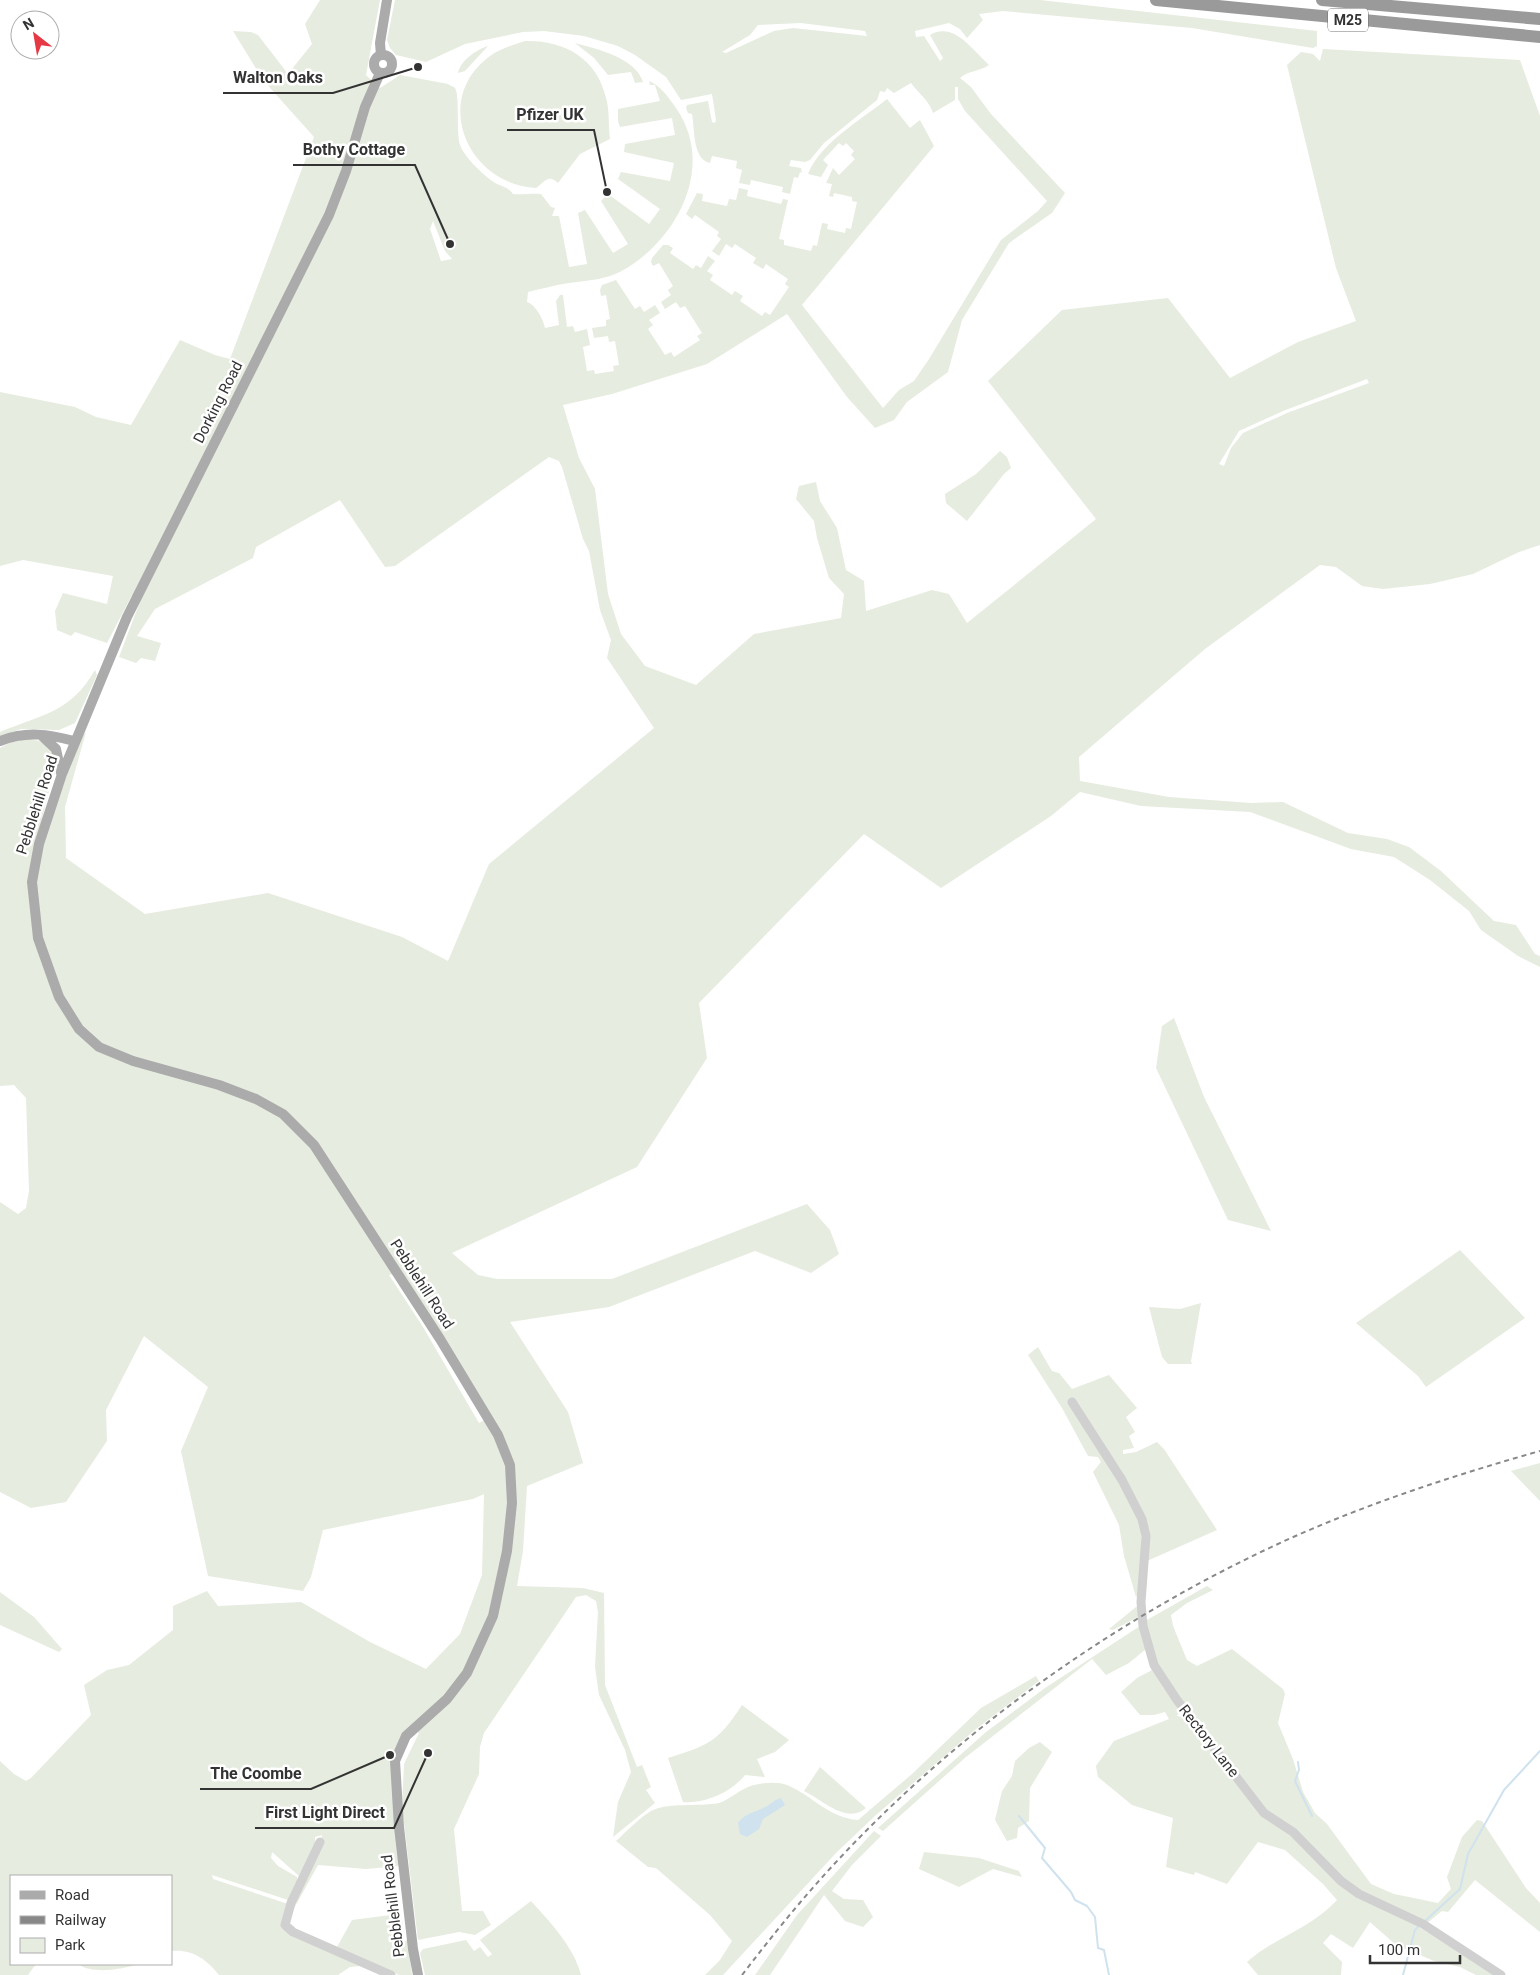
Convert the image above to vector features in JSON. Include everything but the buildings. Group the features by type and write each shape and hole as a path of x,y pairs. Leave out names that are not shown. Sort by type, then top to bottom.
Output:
{"highway":[{"name":"M25","path":"1156,0 1540,37"},
{"name":"M25","path":"1322,0 1540,20"}],"main road":[{"name":"Dorking Road","path":"74,741 138,594 329,216 346,172 365,108 380,73 374,68 373,64 374,60 381,55 380,44 387,0"},
{"path":"0,741 24,734 40,734 74,741"},
{"path":"40,734 56,749 62,774"},
{"name":"Pebblehill Road","path":"74,741 34,865 32,882 38,938 59,998 79,1028 99,1047 133,1061 219,1084 256,1098 283,1114 314,1145 440,1339 498,1435 510,1465 512,1502 507,1551 493,1616 467,1673 446,1699 406,1736 395,1762 398,1819 413,1952 418,1975"}],"street":[{"name":"Rectory Lane","path":"1072,1402 1122,1480 1142,1519 1146,1536 1141,1602 1143,1626 1154,1665 1177,1700 1264,1813 1293,1832 1341,1881 1359,1894 1423,1924 1501,1975"},
{"path":"320,1842 291,1904 285,1925 293,1932 391,1975"}],"green space":[{"path":"320,0 380,0 366,75 380,88 400,75 448,84 455,88 459,139 462,150 487,177 513,194 541,194 551,207 555,208 552,216 559,216 569,267 587,264 578,213 585,210 613,253 628,244 601,201 608,194 649,224 660,209 618,179 621,172 670,181 674,163 624,152 625,144 675,135 672,118 620,127 618,109 660,101 655,85 650,85 649,81 657,85 661,89 676,108 687,130 692,152 692,175 686,197 676,218 646,254 627,268 613,275 528,292 527,302 539,313 545,328 559,325 556,301 560,295 563,295 567,327 573,326 575,332 587,329 590,345 583,347 587,371 594,370 595,374 614,371 613,366 619,365 615,341 609,342 608,336 594,338 592,328 606,326 606,320 610,319 606,295 601,296 600,290 602,285 616,280 635,309 640,306 644,312 655,305 660,313 649,320 653,325 648,329 665,355 671,352 674,357 700,340 697,336 702,333 685,306 680,308 676,302 665,309 661,302 671,295 668,290 673,286 659,263 653,266 651,262 663,245 673,248 670,253 693,269 696,265 701,268 708,256 715,261 707,271 713,275 710,280 732,295 735,291 743,296 740,301 762,316 765,312 770,315 789,287 785,284 788,279 766,264 763,269 753,263 756,258 735,244 732,248 726,244 719,256 712,251 721,239 717,236 719,232 695,215 692,219 686,214 697,193 703,194 702,201 727,206 729,199 736,200 739,188 748,190 747,196 781,204 783,199 788,200 779,239 784,240 784,245 811,251 813,245 817,246 822,223 828,224 827,229 845,233 846,228 851,229 857,202 852,201 852,197 834,193 833,197 829,196 832,184 826,183 833,168 839,175 855,159 851,155 854,151 846,143 843,146 839,143 823,160 828,165 821,177 808,174 822,152 843,132 887,99 910,128 920,120 934,146 802,305 883,408 899,390 914,381 1001,240 1038,211 1047,201 965,111 958,99 958,87 955,87 955,100 933,113 911,83 894,93 887,88 885,92 880,91 877,100 824,143 810,160 805,162 791,160 789,166 801,168 802,173 800,172 798,178 794,177 790,194 782,192 783,187 751,180 750,185 739,183 742,170 736,168 737,161 712,156 710,163 704,160 700,156 695,142 692,114 688,113 686,108 687,105 708,101 712,122 715,123 712,94 681,100 666,77 635,55 618,46 584,36 544,31 523,32 465,44 426,62 396,55 390,48 387,40 395,0 1040,0 1317,31 1317,46 1313,48 1192,28 1003,11 979,14 983,20 967,38 960,29 949,23 915,31 916,37 924,36 940,61 943,58 930,35 946,32 961,38 989,65 960,78 971,87 991,114 1065,193 1052,213 1009,243 962,320 948,372 907,402 894,420 875,428 847,397 787,314 707,364 612,394 563,405 579,458 595,489 608,594 621,634 645,666 696,685 754,634 841,618 844,594 829,578 814,521 796,499 799,486 816,482 820,501 837,528 846,570 864,581 866,611 932,590 949,594 967,623 1096,519 988,381 1062,310 1168,298 1230,378 1298,342 1356,321 1336,268 1287,65 1301,52 1313,54 1320,61 1323,49 1520,60 1540,116 1540,545 1519,552 1473,574 1430,584 1383,589 1362,586 1336,567 1320,565 1205,649 1079,757 1080,781 1169,797 1251,803 1283,802 1348,833 1387,839 1409,847 1441,871 1494,921 1516,925 1535,954 1540,956 1540,967 1518,956 1481,930 1469,911 1430,880 1394,857 1351,849 1250,812 1141,806 1080,792 1051,816 941,888 864,834 699,1003 707,1058 637,1167 452,1253 478,1275 497,1279 612,1279 807,1204 830,1230 839,1254 811,1273 755,1251 609,1307 510,1322 568,1412 583,1463 527,1486 523,1551 517,1586 583,1588 604,1593 605,1685 637,1767 642,1765 651,1787 646,1790 655,1803 613,1837 618,1802 631,1772 625,1750 599,1695 595,1667 598,1612 596,1601 586,1595 576,1597 484,1733 480,1747 479,1774 454,1829 462,1911 483,1911 491,1925 475,1935 459,1932 418,1940 402,1807 404,1764 419,1733 412,1727 398,1743 399,1866 366,1869 318,1865 292,1912 320,1847 322,1835 315,1837 315,1845 299,1876 272,1852 271,1858 278,1866 297,1877 298,1884 288,1900 212,1875 213,1879 288,1904 281,1928 360,1966 350,1967 338,1975 219,1975 198,1956 192,1953 172,1951 172,1875 10,1875 10,1965 35,1965 28,1975 0,1975 0,1761 14,1774 26,1781 31,1778 91,1715 84,1685 107,1670 129,1665 173,1630 173,1606 207,1591 218,1606 301,1602 370,1642 426,1669 460,1634 482,1575 484,1494 473,1499 323,1530 311,1577 303,1591 208,1576 181,1451 208,1387 144,1336 106,1410 107,1441 66,1502 31,1508 0,1492 0,1202 18,1214 26,1208 29,1191 26,1098 14,1085 0,1086 0,748 17,741 35,740 49,747 54,755 56,771 30,870 35,881 41,844 81,738 86,732 65,807 66,858 145,914 268,893 402,937 448,961 489,864 654,728 607,658 611,640 600,610 589,551 583,539 562,467 559,461 549,457 395,566 385,567 340,500 256,547 253,558 155,609 137,636 161,643 155,661 141,658 136,663 119,657 141,599 132,595 107,643 75,632 71,636 57,630 55,611 63,593 107,604 113,576 23,560 0,566 0,392 75,407 96,417 131,425 180,340 215,355 230,359 314,137 263,80 233,31 251,32 258,35 288,74 312,44 305,24","holes":["801,23 865,31 867,36 793,28 774,31 726,53 722,52 750,35 758,25","433,221 445,251 452,259 441,261 430,229","1367,379 1369,383 1287,413 1243,433 1231,448 1224,466 1219,464 1239,431 1283,411","398,1273 490,1417 479,1423 423,1327 389,1275"]},
{"path":"525,41 553,44 565,48 587,62 602,84 607,103 610,139 580,154 558,183 555,180 549,179 536,188 512,183 491,172 476,156 465,137 460,116 463,94 472,74 494,53"},
{"path":"575,43 615,56 624,61 633,67 643,82 635,83 631,72 608,75 594,58"},
{"path":"488,46 465,71 458,73 462,64 470,56"},
{"path":"1000,451 1007,457 1011,468 1004,474 967,521 946,503 945,494 976,474"},
{"path":"95,670 97,675 75,723 59,730 21,729 0,736 0,732 42,716 65,704 86,684"},
{"path":"1174,1018 1204,1097 1271,1231 1228,1220 1156,1068 1162,1026"},
{"path":"1460,1250 1525,1318 1426,1387 1418,1376 1356,1323"},
{"path":"1201,1303 1192,1364 1168,1364 1162,1357 1149,1307 1180,1309"},
{"path":"1038,1347 1052,1371 1059,1373 1072,1389 1109,1375 1137,1408 1126,1417 1135,1432 1129,1436 1134,1448 1123,1450 1123,1454 1136,1452 1157,1442 1164,1449 1217,1530 1147,1561 1149,1539 1141,1537 1142,1577 1136,1597 1124,1556 1119,1525 1093,1472 1101,1462 1098,1457 1088,1456 1062,1408 1028,1355"},
{"path":"1540,1463 1540,1501 1511,1471"},
{"path":"1207,1586 1213,1590 1187,1603 1171,1615 1173,1626 1187,1660 1197,1666 1232,1649 1283,1689 1285,1694 1278,1723 1293,1759 1303,1792 1315,1813 1327,1824 1371,1884 1394,1894 1438,1903 1451,1889 1447,1877 1462,1837 1477,1820 1482,1821 1526,1888 1540,1903 1540,1932 1475,1880 1448,1912 1442,1911 1427,1923 1411,1922 1495,1975 1476,1975 1460,1967 1434,1961 1396,1945 1370,1922 1353,1948 1331,1934 1323,1943 1342,1962 1341,1975 1258,1975 1247,1962 1258,1953 1316,1918 1337,1900 1323,1884 1285,1850 1258,1842 1227,1884 1195,1872 1194,1875 1166,1867 1173,1818 1132,1805 1098,1777 1096,1766 1114,1741 1169,1719 1165,1712 1154,1715 1140,1715 1121,1692 1137,1678 1152,1670 1180,1709 1177,1716 1187,1718 1159,1670 1145,1621"},
{"path":"0,1592 34,1617 62,1649 59,1652 0,1625"},
{"path":"1136,1607 1140,1607 1140,1616 1113,1630 1109,1629"},
{"path":"1140,1626 1146,1649 1129,1663 1106,1675 1092,1659 966,1757 883,1831 878,1828 986,1732 1045,1688"},
{"path":"1036,1676 1039,1681 976,1729 876,1815 836,1853 723,1975 705,1975 720,1960 732,1941 710,1915 656,1868 648,1867 616,1841 642,1817 658,1808 719,1803 746,1788 766,1783 787,1785 838,1815 858,1820 912,1774 981,1708"},
{"path":"742,1705 789,1740 775,1752 757,1759 765,1777 745,1775 733,1787 717,1796 700,1801 683,1802 668,1758 703,1745 719,1735"},
{"path":"1040,1742 1052,1752 1030,1788 1029,1821 1018,1828 1017,1838 1007,1841 995,1820 1002,1791 1012,1776 1015,1761 1029,1748"},
{"path":"820,1767 866,1808 851,1814 843,1812 834,1809 804,1791"},
{"path":"874,1831 881,1836 852,1865 832,1891 844,1899 863,1900 873,1917 863,1927 845,1921 824,1895 770,1975 755,1975 797,1915"},
{"path":"924,1852 979,1858 1019,1871 1022,1877 993,1869 959,1887 919,1869"},
{"path":"531,1901 567,1945 578,1965 581,1975 425,1975 420,1953 423,1949 466,1940 474,1951 480,1947 488,1957 492,1954 480,1940"},
{"path":"398,1914 399,1918 402,1918 404,1941 408,1940 412,1975 399,1975 337,1947 352,1920"},
{"path":"80,1965 135,1965 99,1970"}],"water":[{"path":"781,1798 785,1805 763,1819 759,1829 747,1837 740,1834 738,1823 744,1817"}],"waterway":[{"path":"1425,1921 1460,1889 1468,1854 1504,1790 1540,1751"},
{"path":"1298,1762 1299,1770 1295,1781 1312,1816"},
{"path":"1019,1816 1045,1848 1042,1858 1071,1892 1075,1900 1087,1906 1095,1917 1098,1948 1104,1950 1109,1975"},
{"path":"1403,1975 1415,1930 1419,1926"}],"railway":[{"path":"742,1975 826,1873 876,1821 928,1772 1042,1682 1102,1641 1163,1603 1291,1538 1414,1490 1540,1451"}],"place":[{"name":"Walton Oaks","path":"418,67"},
{"name":"Pfizer UK","path":"607,192"},
{"name":"Bothy Cottage","path":"450,244"},
{"name":"First Light Direct","path":"428,1753"},
{"name":"The Coombe","path":"390,1755"}]}
